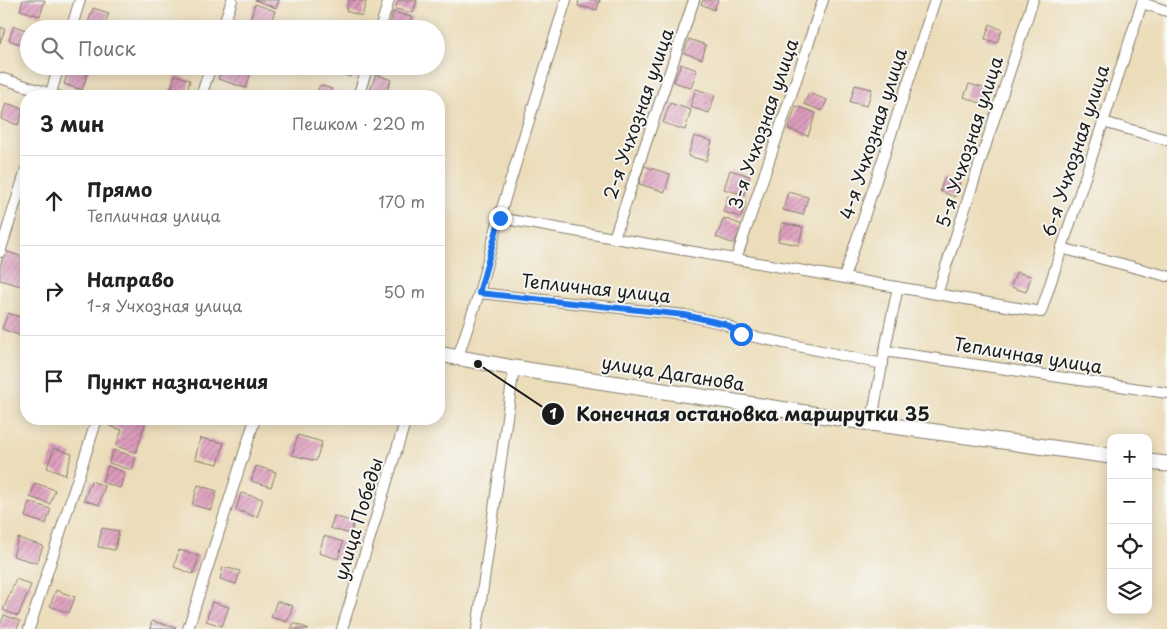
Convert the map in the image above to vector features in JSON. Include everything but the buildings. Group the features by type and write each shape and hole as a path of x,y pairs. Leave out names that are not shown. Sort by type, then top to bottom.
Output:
{"main road":[{"name":"улица Даганова","path":"445,356 514,369 871,424 1107,457"},
{"path":"1152,464 1167,466"}],"street":[{"path":"74,20 80,0"},
{"path":"225,20 232,0"},
{"path":"383,20 389,0"},
{"path":"458,359 566,0"},
{"name":"2-я Учхозная улица","path":"614,238 694,0"},
{"name":"3-я Учхозная улица","path":"736,259 823,0"},
{"name":"4-я Учхозная улица","path":"844,278 935,0"},
{"name":"5-я Учхозная улица","path":"938,294 1033,0"},
{"path":"1142,2 1167,11"},
{"name":"6-я Учхозная улица","path":"938,294 1041,312 1142,2"},
{"path":"54,90 57,75"},
{"path":"203,90 208,75"},
{"path":"360,90 365,75"},
{"path":"0,78 37,90"},
{"path":"1103,122 1167,140"},
{"path":"0,252 20,189"},
{"path":"500,218 938,294"},
{"path":"1061,248 1167,276"},
{"path":"871,424 898,287"},
{"name":"Тепличная улица","path":"479,293 685,315 725,324 741,334 883,364"},
{"name":"Тепличная улица","path":"884,351 1167,393"},
{"path":"477,629 514,369"},
{"path":"29,629 95,425"},
{"path":"188,629 253,425"},
{"name":"улица Победы","path":"342,629 404,425"}],"place":[{"name":"Конечная остановка маршрутки 35","path":"478,364"}],"route":[{"path":"500,218 479,293 685,315 725,324 741,334"}]}
